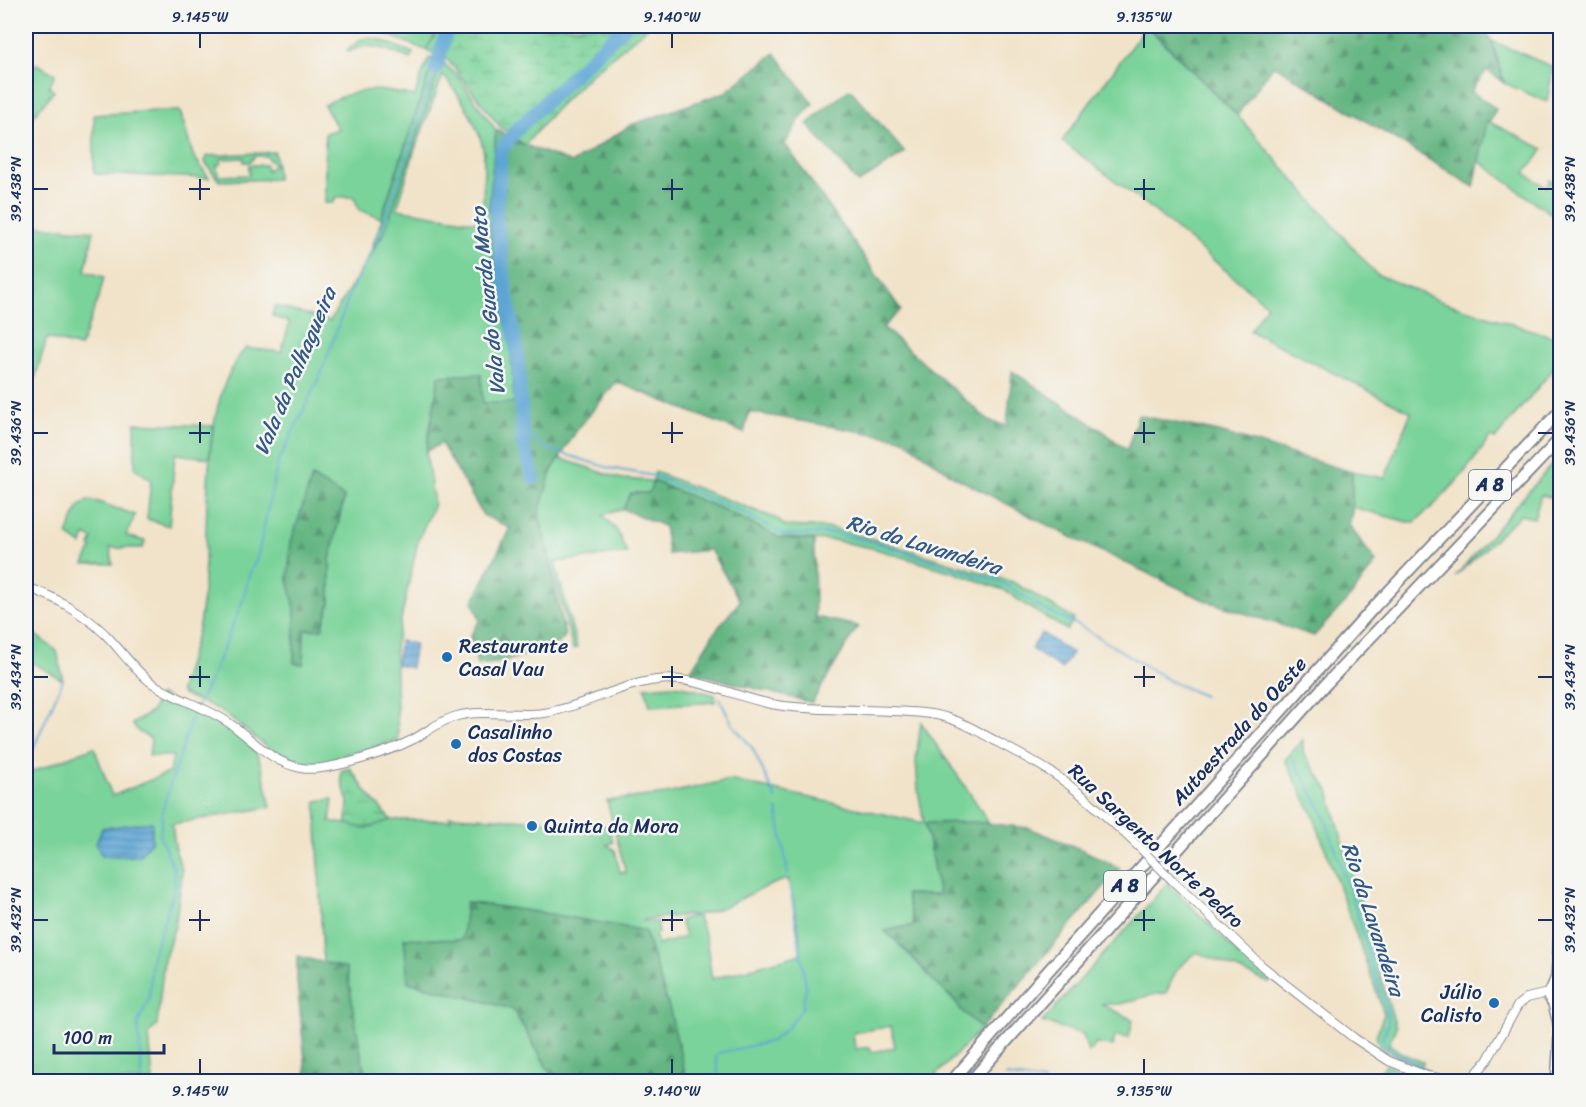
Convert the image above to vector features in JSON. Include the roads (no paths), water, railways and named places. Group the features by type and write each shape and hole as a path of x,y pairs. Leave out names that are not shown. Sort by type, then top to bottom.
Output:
{"highway":[{"name":"Autoestrada do Oeste","path":"951,1082 1032,988 1376,605 1560,411"},
{"name":"Autoestrada do Oeste","path":"970,1082 1327,683 1560,439"}],"main road":[{"path":"1556,1082 1559,1024 1554,995 1560,921"}],"street":[{"name":"Rua Sargento Norte Pedro","path":"26,587 50,597 80,615 105,635 146,679 170,695 228,722 264,753 278,761 300,768 313,769 388,750 418,736 444,720 461,715 540,713 585,702 637,684 658,680 678,680 777,705 918,713 945,717 976,729 1060,778 1138,846 1275,977 1379,1056 1414,1072 1457,1081 1474,1076 1487,1061 1518,1005 1532,996 1554,995"}],"water":[{"path":"1042,633 1072,653 1062,669 1031,649"},
{"path":"400,641 415,644 411,668 396,665"},
{"path":"152,822 152,841 139,856 102,856 96,844 102,828"}],"waterway":[{"name":"Vala da Palhagueira","path":"436,69 448,26"},
{"name":"Vala do Guarda Mato","path":"534,478 523,445 518,357 506,291 496,214 501,151 516,130 625,26"},
{"name":"Vala da Palhagueira","path":"142,1082 138,1023 149,999 152,957 175,888 174,869 160,837 163,808 192,717 212,676 257,559 278,462 321,374 352,288 379,237 436,69"},
{"name":"Rio da Lavandeira","path":"522,428 545,448 609,468 654,476 741,511 784,535 831,533 876,543 1005,584 1045,610 1080,626 1170,681 1204,696"},
{"path":"26,765 63,680"},
{"path":"719,698 733,725 753,749 776,799"},
{"name":"Rio da Lavandeira","path":"1293,759 1323,812 1357,912 1386,1007 1389,1023 1382,1038 1389,1050 1428,1070"},
{"path":"777,809 788,874"},
{"path":"718,1074 716,1057 719,1053 772,1041 791,1024 802,1009 806,986 790,886"},
{"path":"1006,1076 1044,1082"}],"place":[{"name":"Restaurante Casal Vau","path":"447,657"},
{"name":"Casalinho dos Costas","path":"456,744"},
{"name":"Quinta da Mora","path":"532,826"},
{"name":"Júlio Calisto","path":"1494,1003"}]}
